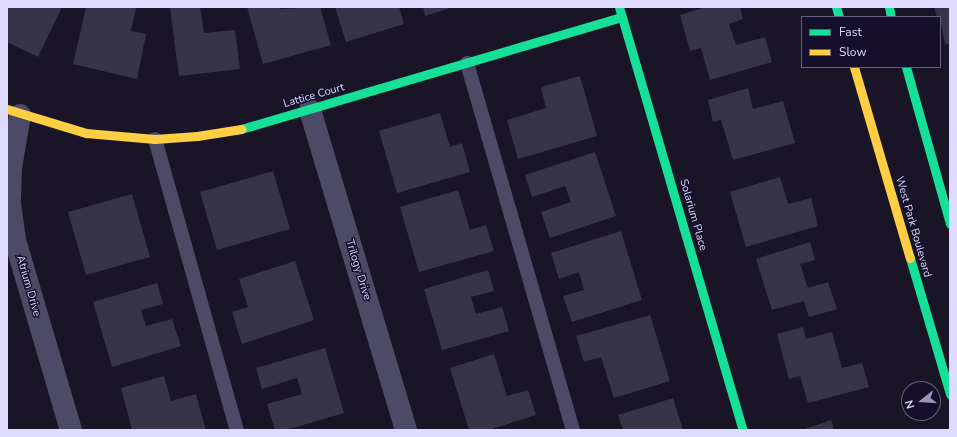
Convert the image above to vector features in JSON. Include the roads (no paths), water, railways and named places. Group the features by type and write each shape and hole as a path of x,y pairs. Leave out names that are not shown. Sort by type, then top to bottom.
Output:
{"street":[{"name":"Solarium Place","path":"619,7 743,430"},
{"name":"Lattice Court","path":"14,112 86,133 155,139 236,130 310,110 622,17"},
{"name":"West Park Boulevard","path":"854,68 950,394"},
{"path":"906,68 950,224"},
{"name":"Trilogy Drive","path":"310,110 406,430"},
{"name":"Atrium Drive","path":"14,112 10,204 15,240 71,430"}],"lane":[{"path":"467,63 573,430"},
{"path":"155,139 237,430"}]}
